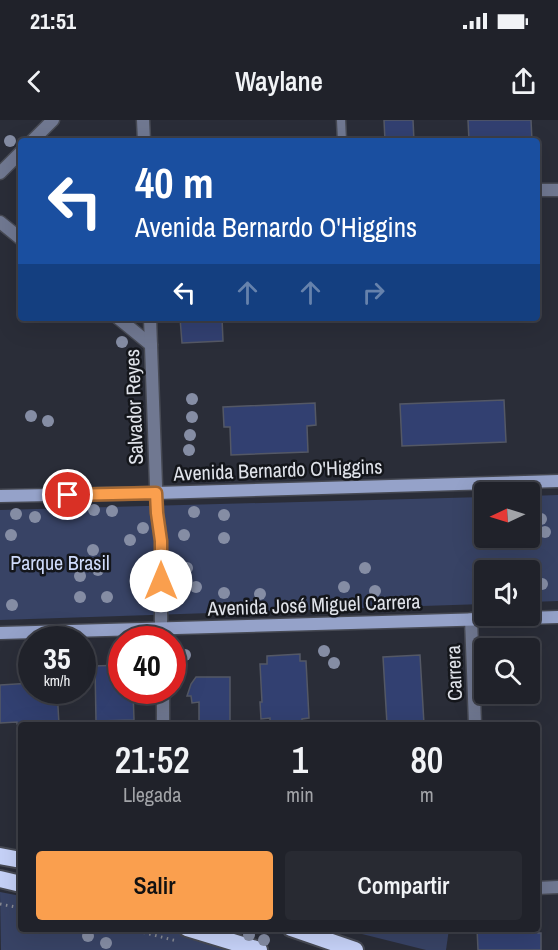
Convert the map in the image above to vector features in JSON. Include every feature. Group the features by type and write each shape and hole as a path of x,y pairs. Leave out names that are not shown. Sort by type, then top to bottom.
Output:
{"highway":[{"path":"0,856 18,859"},
{"path":"0,879 18,883"},
{"path":"304,932 355,950"},
{"path":"191,933 259,950"}],"main road":[{"name":"Avenida Bernardo O'Higgins","path":"0,496 558,480"},
{"name":"Avenida José Miguel Carrera","path":"186,633 558,617"},
{"name":"Avenida José Miguel Carrera","path":"0,633 108,634"}],"street":[{"path":"35,138 53,120"},
{"path":"143,120 144,138"},
{"path":"0,173 18,155"},
{"path":"540,190 558,190"},
{"path":"0,222 18,237"},
{"path":"122,321 151,345"},
{"name":"Salvador Reyes","path":"150,321 156,493 161,541 161,626"},
{"name":"Carrera","path":"471,619 475,722"},
{"path":"163,704 164,722"},
{"path":"540,888 558,887"}],"lane":[{"path":"341,120 342,138"}],"path":[{"path":"0,904 18,907"}],"green space":[{"name":"Parque Brasil","path":"558,495 558,601 540,602 540,560 474,560 474,604 0,620 0,510 474,497 474,548 540,548 540,496"},
{"path":"0,892 18,895 18,932 174,932 237,950 1,950"},
{"path":"354,932 449,932 446,950 426,950"}],"building":[{"path":"384,120 413,120 414,138 385,138"},
{"path":"468,120 531,120 532,138 469,138"},
{"path":"180,321 222,321 223,341 182,343"},
{"path":"504,400 506,442 402,446 400,404"},
{"path":"315,403 316,425 307,426 308,452 231,455 230,427 224,427 223,407"},
{"path":"300,654 300,661 306,661 309,718 302,719 302,722 270,722 270,718 261,719 260,664 267,664 267,656"},
{"path":"420,655 424,722 387,722 383,657"},
{"path":"96,666 108,666 108,704 133,704 134,720 96,721"},
{"path":"196,677 230,677 230,722 199,722 199,702 192,703 191,696 187,696"},
{"path":"18,684 18,704 58,704 59,722 0,723 0,685"},
{"path":"477,932 541,933 541,950 478,950"}],"route":[{"path":"68,495 156,493 161,541 161,581"}]}
